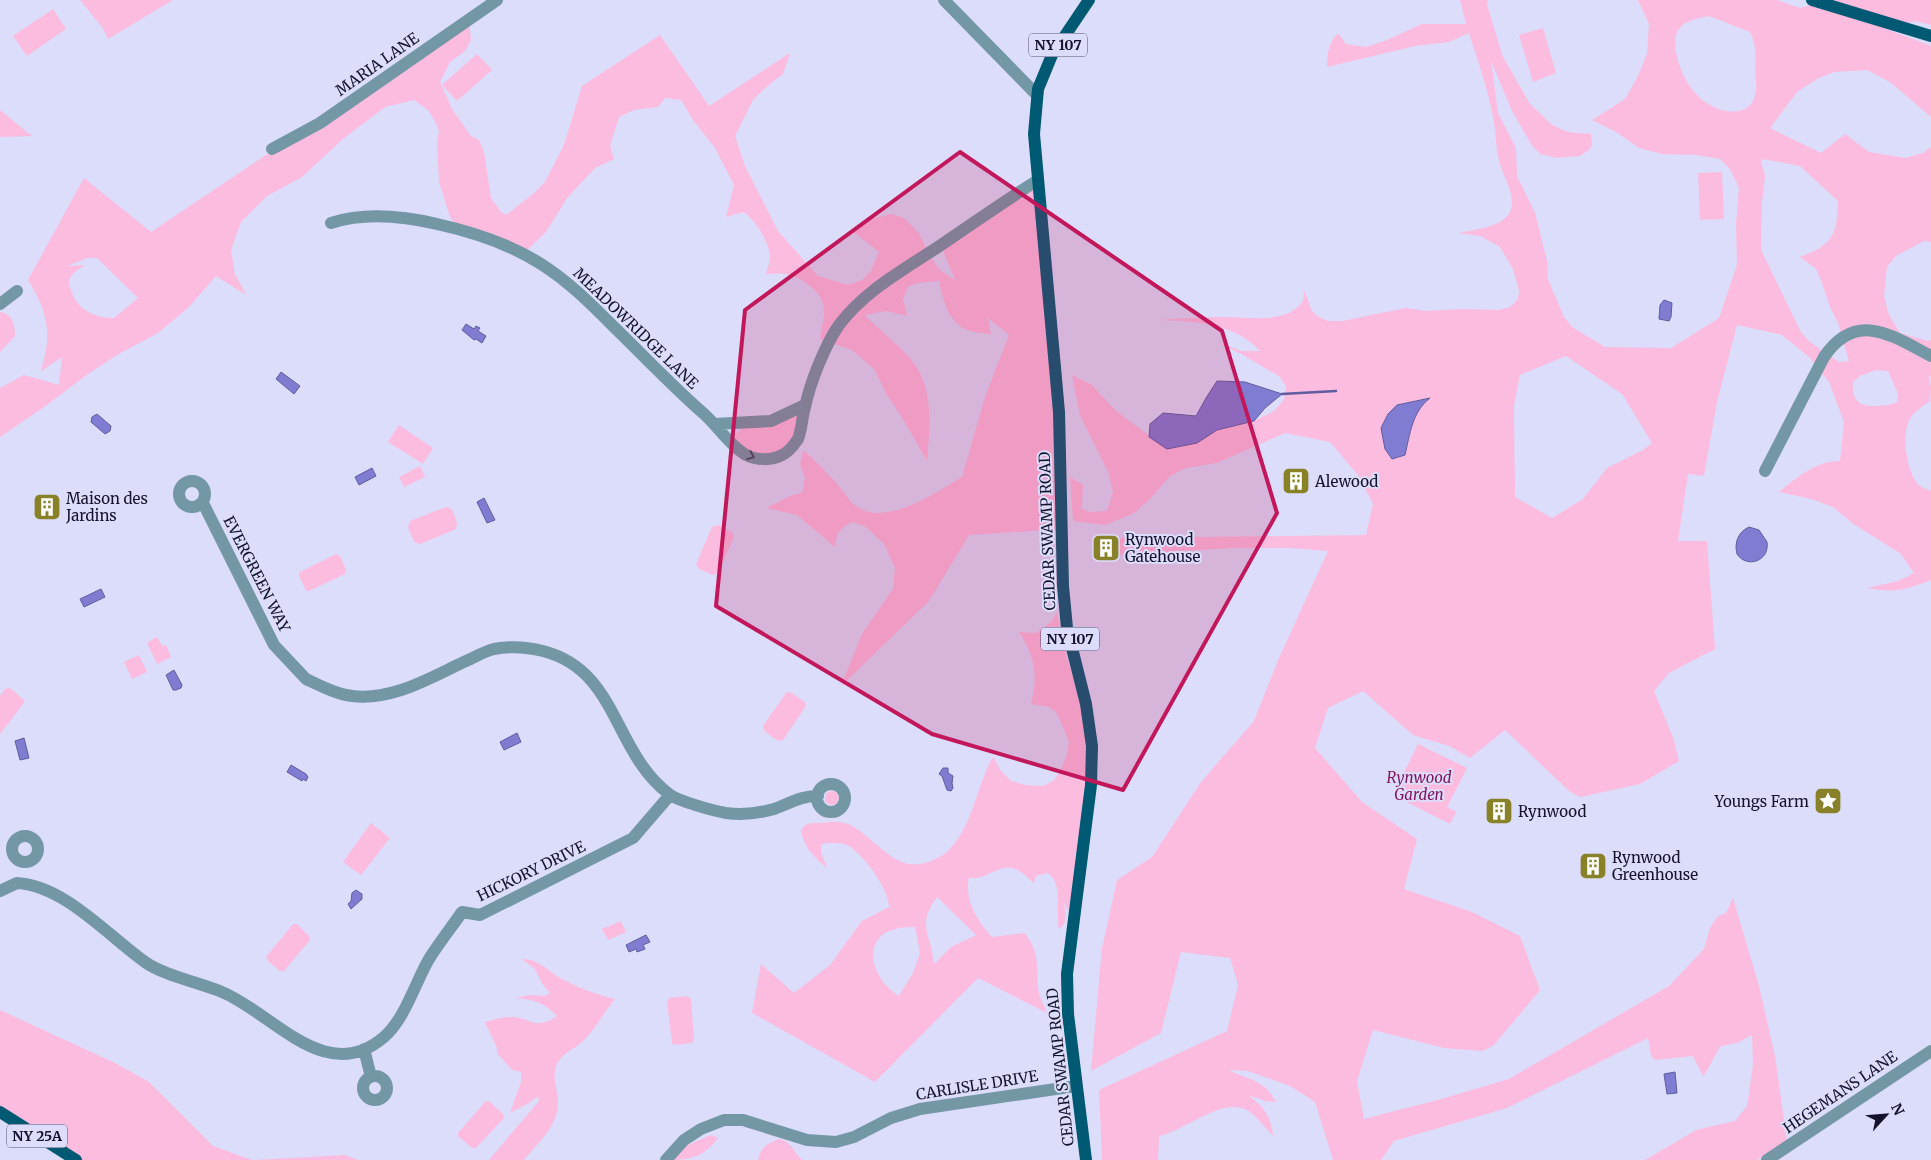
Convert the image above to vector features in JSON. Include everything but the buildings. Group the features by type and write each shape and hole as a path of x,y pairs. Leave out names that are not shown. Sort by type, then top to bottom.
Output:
{"main road":[{"name":"CEDAR SWAMP ROAD","path":"1086,1160 1068,1014 1067,974 1091,784 1092,746 1086,704 1067,628 1063,586 1059,412 1034,134 1036,94 1052,55 1088,0"},
{"path":"1812,0 1931,36"},
{"name":"NY 25A","path":"0,1112 76,1160"}],"street":[{"name":"MARIA LANE","path":"272,149 315,126 497,0"},
{"path":"944,0 1036,94"},
{"name":"MEADOWRIDGE LANE","path":"331,223 356,217 420,220 457,228 516,250 541,264 571,286 681,394 715,424 734,446 754,458 772,459 782,456 795,444 800,432 805,405 827,345 838,326 855,305 896,274 1038,180"},
{"path":"0,304 16,291"},
{"path":"1765,470 1824,357 1831,347 1844,335 1861,330 1877,331 1896,338 1931,356"},
{"path":"715,424 770,420 805,405"},
{"name":"EVERGREEN WAY","path":"203,503 274,645 306,679 331,690 348,694 377,696 398,691 492,649 511,646 543,651 576,666 595,683 636,758 652,778 670,795 708,809 737,813 768,810 806,797 818,796"},
{"name":"HICKORY DRIVE","path":"22,883 44,890 64,900 146,963 230,996 305,1044 322,1052 345,1054 364,1049 383,1038 396,1025 429,960 462,912 480,914 633,838 670,795"},
{"path":"0,891 12,884 22,883 24,862"},
{"path":"364,1049 371,1077"},
{"name":"HEGEMANS LANE","path":"1767,1160 1931,1051"},
{"name":"CARLISLE DRIVE","path":"666,1160 684,1140 710,1125 724,1120 743,1120 807,1140 836,1142 854,1137 891,1118 920,1109 1076,1086"}],"highlighted area":[{"path":"960,152 1222,331 1277,513 1123,790 932,734 716,606 745,310"}],"green space":[{"path":"80,0 173,0 108,39 102,27"},
{"path":"1460,0 1488,0 1487,5 1503,57 1530,104 1552,125 1568,132 1591,134 1592,144 1590,149 1580,156 1557,158 1540,154 1531,144 1512,111 1491,61 1498,113 1516,148 1517,176 1535,213 1547,261 1548,279 1564,317 1572,327 1605,347 1671,348 1719,318 1737,265 1736,224 1739,188 1730,169 1720,159 1696,155 1662,154 1639,148 1616,132 1592,120 1625,99 1637,78 1647,54 1649,24 1638,0 1777,0 1800,8 1826,0 1931,0 1931,25 1916,21 1881,27 1931,46 1931,117 1890,82 1867,70 1834,72 1819,78 1797,92 1770,128 1821,153 1845,134 1869,152 1906,158 1923,153 1931,147 1931,242 1924,241 1896,256 1887,267 1884,296 1889,315 1900,333 1928,341 1931,340 1931,377 1928,375 1931,387 1930,401 1912,416 1908,423 1906,447 1912,474 1920,486 1931,491 1931,580 1900,590 1867,588 1898,581 1914,573 1901,554 1852,523 1833,507 1811,499 1779,492 1815,467 1840,461 1844,422 1829,382 1809,357 1782,335 1737,325 1717,402 1704,476 1688,474 1678,541 1707,541 1715,649 1669,673 1654,691 1674,740 1679,761 1640,784 1580,797 1569,791 1505,730 1470,758 1449,746 1413,735 1363,691 1328,708 1315,748 1362,802 1417,839 1404,889 1472,912 1520,936 1540,990 1494,1045 1483,1051 1444,1048 1373,1030 1357,1081 1364,1119 1509,1079 1669,986 1704,949 1710,928 1717,917 1726,913 1733,898 1759,986 1775,1056 1787,1141 1757,1160 1645,1160 1696,1130 1735,1121 1747,1106 1753,1065 1752,1035 1737,1043 1721,1046 1703,1076 1693,1056 1655,1060 1651,1056 1648,1038 1507,1108 1394,1141 1381,1160 1333,1160 1315,1102 1290,1086 1248,1071 1229,1070 1255,1081 1266,1088 1271,1094 1276,1102 1265,1101 1248,1095 1266,1112 1273,1136 1247,1110 1237,1107 1226,1108 1159,1136 1158,1160 1102,1160 1099,1090 1227,1031 1238,985 1230,958 1181,952 1161,1033 1091,1071 1102,948 1117,880 1152,857 1201,782 1254,721 1279,658 1328,551 1290,548 1233,548 1115,555 1115,538 1366,535 1373,504 1358,475 1330,442 1285,433 1217,463 1186,468 1170,476 1151,498 1134,513 1105,525 1073,521 1070,477 1083,485 1082,509 1090,512 1107,511 1113,492 1109,474 1080,415 1072,375 1092,385 1115,410 1167,449 1197,443 1217,430 1254,421 1274,411 1284,400 1286,386 1279,376 1215,341 1241,351 1260,351 1239,334 1213,325 1186,321 1158,320 1213,317 1262,318 1283,315 1302,303 1304,296 1303,287 1312,311 1328,321 1342,321 1406,308 1426,311 1461,309 1499,310 1510,307 1518,299 1519,291 1513,269 1500,247 1480,236 1458,233 1496,224 1508,215 1512,203 1499,159 1489,100 1469,33 1449,42 1415,46 1327,67 1329,48 1332,40 1338,33 1346,44 1366,47 1387,40 1422,24 1466,24","holes":["1709,16 1750,32 1755,50 1756,81 1755,94 1751,103 1745,109 1726,111 1706,103 1698,96 1684,76 1676,52 1676,35 1682,25","1763,159 1800,166 1838,201 1836,222 1831,237 1820,248 1800,257 1816,269 1838,323 1849,361 1839,362 1810,342 1801,332 1761,250 1762,202 1765,175 1761,162","1566,356 1622,394 1652,443 1643,450 1607,468 1583,499 1552,518 1515,497 1514,406 1520,375","1876,370 1888,371 1898,394 1897,402 1871,406 1861,404 1855,398 1853,388 1853,382 1860,376"]},
{"path":"53,9 66,29 27,56 13,36"},
{"path":"469,19 471,40 465,51 450,62 440,82 452,109 471,136 479,140 484,152 491,198 500,211 506,215 545,182 564,145 582,86 660,35 709,106 790,53 783,74 753,100 735,136 745,166 778,231 818,276 848,285 862,280 871,271 879,252 852,231 871,219 891,214 904,218 919,233 931,258 941,271 955,280 941,245 1038,180 1062,529 969,535 929,601 841,686 862,634 893,589 895,568 884,544 866,527 852,522 848,524 839,532 835,547 797,515 766,508 790,496 802,493 805,477 800,464 803,450 830,476 853,504 868,512 881,513 911,505 962,477 985,397 1009,335 988,318 991,334 971,331 957,324 945,304 939,281 917,283 908,287 903,299 907,316 886,311 865,315 907,355 916,366 922,379 929,405 927,461 887,395 874,369 852,350 820,339 824,308 818,294 808,284 791,275 766,274 770,252 757,225 743,212 726,217 734,185 715,148 693,120 681,100 665,98 658,107 634,110 619,117 610,146 614,159 595,168 567,198 546,232 523,254 457,228 450,217 439,182 437,142 439,131 429,111 414,100 385,107 343,139 302,177 267,196 241,222 231,250 235,274 246,295 216,276 189,307 158,333 117,355 88,374 0,437 0,388 24,375 59,385 62,357 41,371 47,346 46,324 40,303 28,280 84,178 151,232","holes":["87,258 97,258 138,298 114,318 100,316 82,308 74,297 70,286 69,281 73,274 85,265 67,266"]},
{"path":"1543,28 1556,73 1533,82 1519,35"},
{"path":"477,54 492,70 457,101 442,85"},
{"path":"0,110 32,136 0,137"},
{"path":"1722,172 1724,219 1700,220 1698,173"},
{"path":"0,312 8,315 12,320 15,336 0,352"},
{"path":"794,415 797,416 799,429 781,453 749,453 734,437 743,428"},
{"path":"399,425 433,448 423,464 388,442"},
{"path":"420,466 425,477 404,487 399,477"},
{"path":"446,507 452,509 457,523 456,529 420,544 414,542 408,527 410,521"},
{"path":"718,525 732,532 734,537 718,573 713,575 699,569 696,564 712,527"},
{"path":"336,554 340,556 346,570 345,574 309,591 306,590 299,576 300,572"},
{"path":"1057,612 1087,737 1087,779 1075,882 1068,911 1063,901 1066,916 1064,923 1059,929 1057,890 1052,877 1047,873 1036,876 1034,883 1018,870 1002,869 979,877 969,877 968,885 968,893 973,909 981,924 992,937 1024,933 1030,940 1036,955 1039,994 1047,1013 978,978 875,1082 752,1013 761,964 794,993 830,965 862,921 889,907 885,892 875,874 855,850 843,844 821,844 821,852 827,868 807,847 801,830 810,824 845,823 859,830 898,860 908,864 920,864 942,856 957,840 964,829 982,780 993,757 1001,771 1011,781 1025,785 1043,786 1053,781 1060,772 1067,754 1069,742 1056,712 1049,707 1031,704 1035,675 1034,667 1029,650 1019,632 1036,633 1051,622","holes":["937,897 976,935 951,947 934,964 926,923 927,915","915,927 920,953 913,973 899,996 880,978 876,969 873,952 881,936 888,931"]},
{"path":"157,637 162,646 166,645 171,657 157,664 147,643"},
{"path":"139,655 147,672 132,679 124,662"},
{"path":"10,688 24,700 24,703 0,734 0,696 5,689"},
{"path":"790,692 805,702 806,706 783,740 778,741 764,731 763,726 786,693"},
{"name":"Rynwood Garden","path":"1418,744 1467,768 1447,807 1456,812 1450,824 1393,795"},
{"path":"829,791 835,791 839,798 835,805 829,805 825,801 825,795"},
{"path":"371,823 390,838 361,875 343,862"},
{"path":"621,921 626,932 608,940 602,929"},
{"path":"293,924 297,924 309,936 310,940 284,971 280,971 266,957"},
{"path":"522,959 538,963 560,978 580,988 615,999 588,1036 565,1054 557,1064 555,1083 558,1097 557,1110 551,1126 541,1140 524,1160 489,1160 539,1101 538,1096 510,1113 521,1082 521,1072 512,1070 497,1053 497,1048 485,1022 500,1018 516,1017 542,1023 557,1016 538,1002 516,998 529,995 545,996 550,993 543,985 535,969"},
{"path":"687,996 691,999 694,1040 692,1043 674,1045 672,1043 667,1001 670,998"},
{"path":"0,1010 115,1063 149,1082 213,1146 252,1160 76,1160 0,1112"},
{"path":"489,1101 503,1114 504,1118 476,1148 472,1148 458,1136 458,1133 485,1102"},
{"path":"711,1135 718,1138 703,1153 692,1158 671,1160 683,1147"},
{"path":"779,1139 787,1142 802,1160 758,1160 765,1146"},
{"path":"345,1155 358,1160 256,1160"}],"shaded area":[{"path":"1664,300 1672,303 1669,321 1659,319 1660,305"},
{"path":"466,324 474,329 476,326 480,328 478,331 486,336 482,343 476,339 474,340 462,330"},
{"path":"281,372 300,386 294,394 276,379"},
{"path":"1217,381 1245,382 1282,394 1265,408 1254,421 1217,430 1197,443 1167,449 1149,437 1150,424 1163,413 1196,416"},
{"path":"1430,398 1415,417 1405,455 1392,459 1385,449 1381,428 1388,414 1397,405"},
{"path":"97,414 111,426 110,431 105,434 91,422 92,417"},
{"path":"372,468 376,476 359,485 355,477"},
{"path":"484,498 495,520 487,523 477,502"},
{"path":"1749,527 1759,530 1767,542 1765,554 1757,561 1752,562 1741,559 1736,550 1740,535"},
{"path":"101,589 105,597 84,607 80,599"},
{"path":"174,670 182,685 181,688 176,690 173,690 166,675"},
{"path":"517,733 521,742 504,750 500,742"},
{"path":"24,738 29,758 20,760 15,741"},
{"path":"291,765 306,774 308,777 306,781 303,779 302,781 287,772"},
{"path":"943,768 948,768 948,773 953,776 953,788 951,791 947,790 942,776 939,774"},
{"path":"356,890 362,894 362,899 351,909 348,904 351,901 352,893"},
{"path":"646,935 650,942 643,945 645,949 637,952 636,949 629,952 626,945"},
{"path":"1675,1072 1677,1093 1667,1094 1664,1074"}],"waterway":[{"path":"1282,394 1336,391"}],"place":[{"name":"Alewood","path":"1296,481"},
{"name":"Maison des Jardins","path":"47,507"},
{"name":"Rynwood Gatehouse","path":"1106,548"},
{"name":"Youngs Farm","path":"1828,801"},
{"name":"Rynwood","path":"1499,811"},
{"name":"Rynwood Greenhouse","path":"1593,866"}]}
